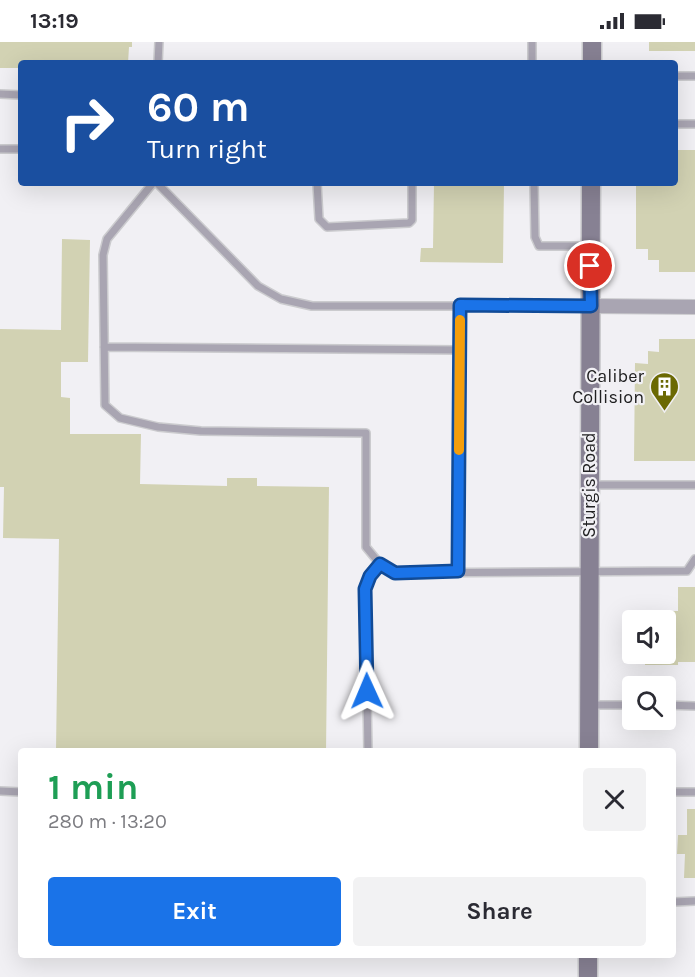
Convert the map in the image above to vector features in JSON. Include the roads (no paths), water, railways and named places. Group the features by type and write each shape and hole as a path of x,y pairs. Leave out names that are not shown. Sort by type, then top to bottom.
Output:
{"street":[{"path":"592,42 592,60"},
{"name":"Sturgis Road","path":"589,748 591,186"},
{"path":"591,306 695,307"},
{"path":"588,958 588,977"}],"lane":[{"path":"159,42 159,60"},
{"path":"532,42 532,60"},
{"path":"678,76 695,76"},
{"path":"0,94 18,95"},
{"path":"678,124 695,124"},
{"path":"0,149 18,149"},
{"path":"152,186 107,238 103,255 105,405 120,418 158,428 201,431 366,432 366,547 380,564 395,573 687,571 695,559"},
{"path":"158,186 258,286 281,299 312,306 591,306"},
{"path":"317,186 319,219 327,226 409,223 412,220 412,186"},
{"path":"534,186 535,237 539,246 590,246"},
{"path":"458,571 460,305"},
{"path":"104,347 460,350"},
{"path":"589,485 695,485"},
{"path":"368,748 365,589 370,576 380,564"},
{"path":"588,705 622,705"},
{"path":"676,705 695,706"},
{"path":"0,791 18,792"},
{"path":"676,792 695,792"},
{"path":"676,902 695,901"}],"place":[{"name":"Caliber Collision","path":"665,412"}]}
